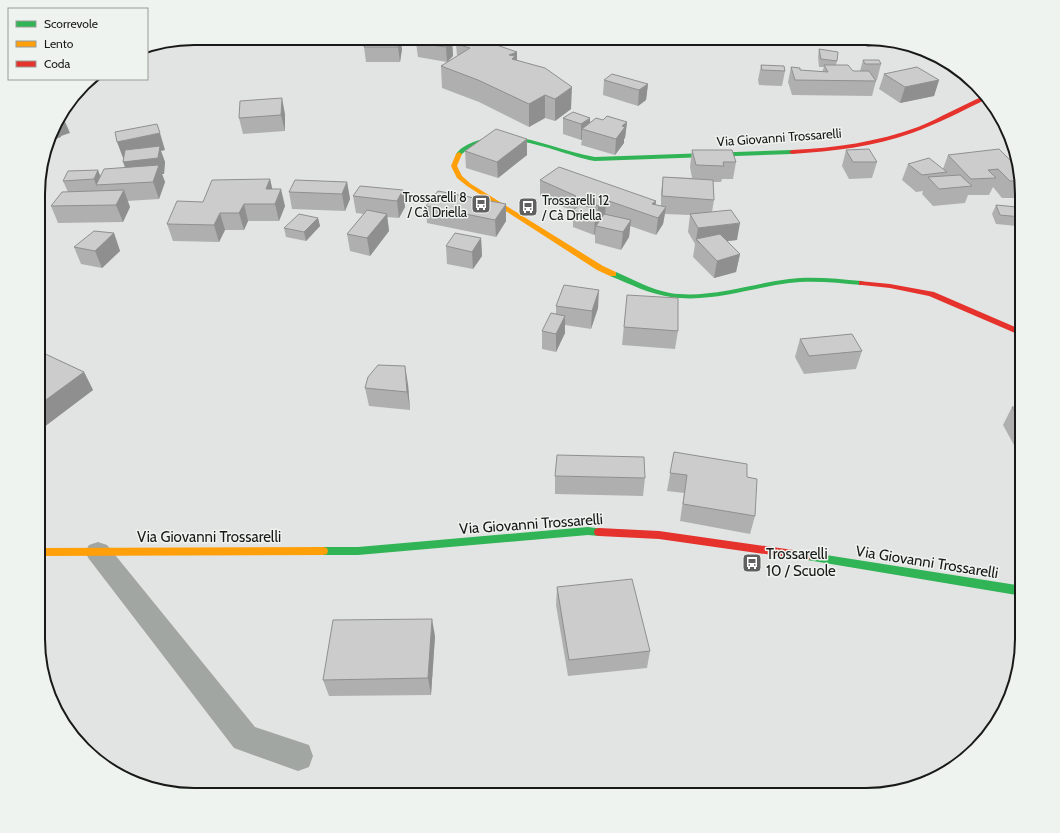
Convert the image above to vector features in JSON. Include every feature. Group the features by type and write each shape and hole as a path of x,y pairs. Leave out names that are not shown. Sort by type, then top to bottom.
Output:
{"street":[{"name":"Via Giovanni Trossarelli","path":"981,100 929,125 899,136 865,144 780,152 612,160 583,158 565,154 537,142 508,137 485,140 467,147 458,155 454,166 459,177 469,185 600,268 655,292 682,296 707,295 790,281 842,281 890,286 931,294 1015,330"},
{"name":"Via Giovanni Trossarelli","path":"45,552 216,550 358,551 588,531 659,535 756,548 1015,590"},
{"path":"98,552 245,738 298,756"}],"building":[{"path":"364,45 398,45 398,47 364,47"},
{"path":"431,45 448,45 446,47"},
{"path":"460,45 496,45 517,52 509,55 515,56 512,59 545,68 572,87 555,99 545,95 529,104 478,80 441,66 470,48"},
{"path":"819,49 838,52 837,61 821,59"},
{"path":"863,60 879,60 881,64 865,64"},
{"path":"761,65 784,66 785,71 762,70"},
{"path":"824,65 848,65 853,71 869,71 876,81 795,80 791,67 800,68 800,70 828,72"},
{"path":"917,67 939,80 905,87 884,74"},
{"path":"612,74 648,84 639,90 604,80"},
{"path":"282,98 281,115 239,118 240,101"},
{"path":"573,112 590,118 581,124 563,118"},
{"path":"607,116 627,122 622,126 625,127 616,139 582,129 596,118 603,120"},
{"path":"157,124 160,133 117,142 115,132"},
{"path":"496,129 527,139 497,162 465,151"},
{"path":"160,146 158,158 123,162 125,150"},
{"path":"869,149 877,162 853,162 846,150"},
{"path":"999,149 1011,161 1015,181 1010,181 998,169 988,170 996,178 971,179 948,155"},
{"path":"692,150 732,150 736,162 723,162 724,166 696,165"},
{"path":"929,158 947,172 922,175 908,164"},
{"path":"159,165 153,182 96,185 104,169"},
{"path":"559,167 656,201 652,204 666,207 658,218 606,200 598,206 582,198 579,201 573,198 576,196 540,180"},
{"path":"98,170 94,179 63,181 68,171"},
{"path":"960,175 972,186 939,189 928,177"},
{"path":"663,177 713,180 714,200 662,196"},
{"path":"270,179 266,189 281,189 275,204 244,204 239,213 220,213 214,225 167,224 177,201 203,202 212,180"},
{"path":"295,180 347,182 342,194 289,192"},
{"path":"360,186 403,190 397,201 353,196"},
{"path":"124,190 116,205 51,206 62,192"},
{"path":"438,191 506,204 495,220 426,206"},
{"path":"581,204 602,212 595,218 573,210"},
{"path":"996,205 1015,207 1015,216 1000,215"},
{"path":"367,210 387,214 367,238 347,234"},
{"path":"731,210 740,223 698,228 690,214"},
{"path":"299,214 318,218 304,232 284,228"},
{"path":"604,214 631,220 623,232 596,226"},
{"path":"94,231 114,233 95,251 74,247"},
{"path":"455,233 481,238 472,252 446,246"},
{"path":"720,234 740,254 717,261 696,239"},
{"path":"564,285 599,290 592,311 556,306"},
{"path":"627,295 678,298 678,331 624,327"},
{"path":"551,313 565,316 556,334 542,331"},
{"path":"852,334 862,351 809,356 800,339"},
{"path":"45,354 84,372 45,401"},
{"path":"378,365 405,366 407,392 365,388 368,377"},
{"path":"674,452 747,464 747,477 757,479 755,516 683,504 687,475 670,473"},
{"path":"557,455 644,457 645,478 555,476"},
{"path":"632,579 650,651 569,660 557,587"},
{"path":"432,619 428,678 323,680 333,620"}],"traffic: fast":[{"path":"459,154 473,145 483,141 499,138 527,140 580,157 595,159 792,152"},
{"path":"613,274 655,292 688,296 722,293 772,283 798,280 826,280 862,283"},
{"path":"323,551 358,551 588,531 599,532"},
{"path":"807,556 1015,590"}],"traffic: slow":[{"path":"459,154 454,166 459,177 469,185 600,268 613,274"},
{"path":"45,552 323,551"}],"traffic: jam":[{"path":"792,152 852,146 895,137 928,125 981,100"},
{"path":"862,283 890,286 931,294 1015,330"},
{"path":"599,532 659,535 807,556"}],"place":[{"name":"Trossarelli 8 / Cà Driella","path":"481,204"},
{"name":"Trossarelli 12 / Cà Driella","path":"528,207"},
{"name":"Trossarelli 10 / Scuole","path":"752,563"}]}
